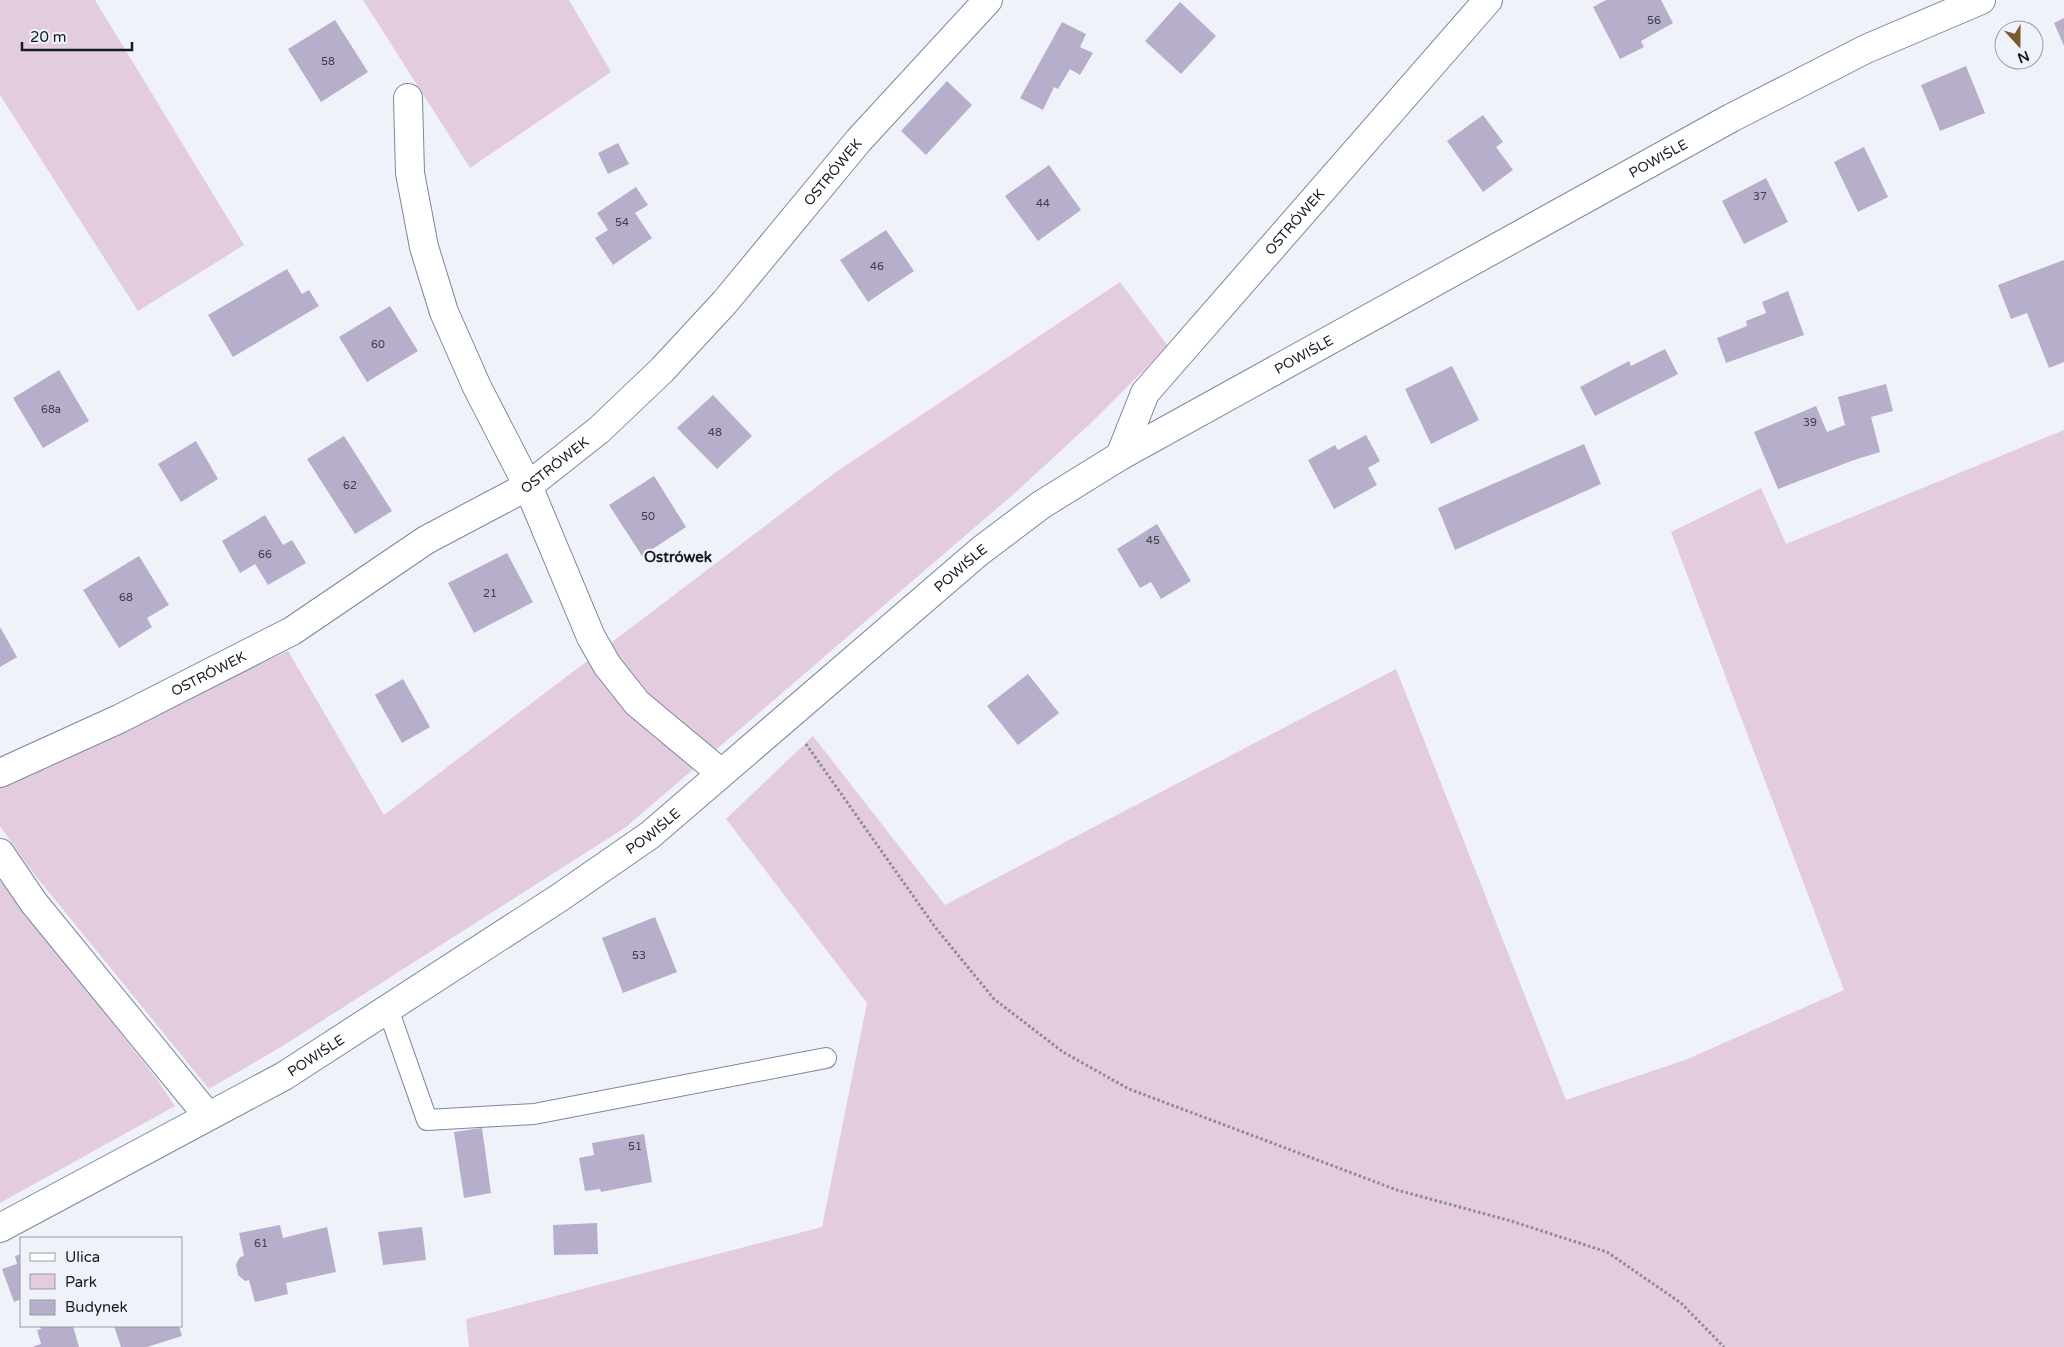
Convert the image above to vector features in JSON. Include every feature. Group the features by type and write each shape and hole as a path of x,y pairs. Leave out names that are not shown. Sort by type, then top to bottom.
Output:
{"street":[{"name":"OSTRÓWEK","path":"0,773 119,719 292,631 426,540 528,486 599,430 662,370 725,302 859,140 988,0"},
{"name":"OSTRÓWEK","path":"1120,456 1145,393 1488,0"},
{"name":"POWIŚLE","path":"0,1228 284,1076 559,898 650,835 980,551 1041,505 1120,456 1731,118 1866,49 1981,0"},
{"path":"408,98 410,172 424,247 444,312 477,386 528,486 591,637 620,685 637,703 721,773"},
{"path":"0,853 34,903 208,1116"}],"lane":[{"path":"388,1009 427,1120 534,1114 826,1058"}],"path":[{"path":"787,716 935,928 994,999 1063,1052 1129,1089 1397,1190 1511,1221 1607,1252 1681,1303 1724,1347"}],"green space":[{"path":"0,0 95,0 244,245 138,311 0,95"},
{"path":"363,0 569,0 611,72 470,168"},
{"path":"1120,282 1168,346 1092,422 1016,492 626,827 281,1047 209,1089 30,869 0,826 0,786 288,651 384,815 836,472"},
{"path":"2064,430 2064,1347 469,1347 466,1319 822,1227 867,1003 726,819 813,736 945,905 1396,669 1566,1100 1685,1060 1844,990 1671,532 1761,488 1786,544"},
{"path":"0,880 156,1078 175,1106 0,1203"}],"building":[{"path":"1606,0 1661,0 1673,23 1641,41 1644,47 1620,59 1593,7"},
{"path":"1180,2 1216,36 1181,74 1145,41"},
{"path":"2064,18 2064,46 2054,23"},
{"path":"335,20 368,72 321,102 288,49"},
{"path":"1062,22 1086,34 1080,47 1093,53 1080,75 1070,69 1058,89 1054,87 1043,110 1020,98"},
{"path":"1966,66 1985,113 1940,131 1921,85"},
{"path":"947,81 972,105 926,155 901,131"},
{"path":"1483,115 1503,142 1496,147 1513,170 1483,192 1447,141"},
{"path":"618,143 629,164 608,174 598,153"},
{"path":"1864,147 1888,197 1858,212 1834,162"},
{"path":"1049,165 1081,210 1038,241 1005,196"},
{"path":"1766,178 1788,222 1744,244 1722,201"},
{"path":"636,187 648,205 635,213 652,238 613,265 595,238 608,230 597,213"},
{"path":"886,230 914,271 868,302 840,260"},
{"path":"2064,260 2064,362 2049,368 2027,313 2011,319 1998,285"},
{"path":"287,269 302,294 309,290 319,306 233,357 208,315"},
{"path":"1788,291 1804,335 1726,363 1717,338 1747,326 1746,321 1766,313 1762,302"},
{"path":"390,306 418,351 367,382 339,337"},
{"path":"1665,349 1678,374 1595,416 1580,387 1629,361 1631,366"},
{"path":"1452,366 1479,420 1431,444 1405,389"},
{"path":"59,370 89,421 43,448 13,398"},
{"path":"1886,384 1893,411 1871,417 1880,452 1778,489 1754,432 1816,406 1827,432 1845,425 1838,397"},
{"path":"713,395 752,436 717,469 677,428"},
{"path":"1366,435 1380,461 1368,468 1377,485 1334,509 1308,460 1335,445 1338,450"},
{"path":"344,436 392,511 355,534 307,459"},
{"path":"196,441 218,479 181,502 158,464"},
{"path":"1584,444 1601,484 1455,550 1438,508"},
{"path":"654,476 686,527 642,556 609,505"},
{"path":"265,515 283,545 292,540 306,563 268,585 255,564 240,573 222,541"},
{"path":"1157,524 1191,581 1161,599 1151,582 1140,588 1117,549"},
{"path":"507,553 533,602 474,633 448,583"},
{"path":"139,556 169,605 147,618 152,627 119,648 83,590"},
{"path":"0,627 17,657 0,667"},
{"path":"1028,674 1059,713 1018,745 987,706"},
{"path":"403,679 430,727 402,743 375,695"},
{"path":"655,917 677,972 623,993 602,938"},
{"path":"482,1128 491,1193 464,1198 454,1132"},
{"path":"644,1134 652,1182 601,1192 600,1189 585,1191 579,1158 594,1155 592,1143"},
{"path":"597,1223 598,1254 554,1255 553,1225"},
{"path":"280,1225 283,1238 327,1227 336,1272 286,1283 288,1294 255,1302 249,1280 245,1281 238,1275 236,1264 240,1257 244,1256 239,1233"},
{"path":"422,1227 426,1260 383,1265 378,1232"},
{"path":"20,1254 20,1299 14,1302 2,1269 17,1264 15,1256"},
{"path":"40,1327 73,1327 79,1347 32,1347 41,1344 37,1330 41,1329"},
{"path":"114,1327 179,1327 182,1336 147,1347 121,1347"}],"district":[{"name":"Ostrówek","path":"678,557"}]}
